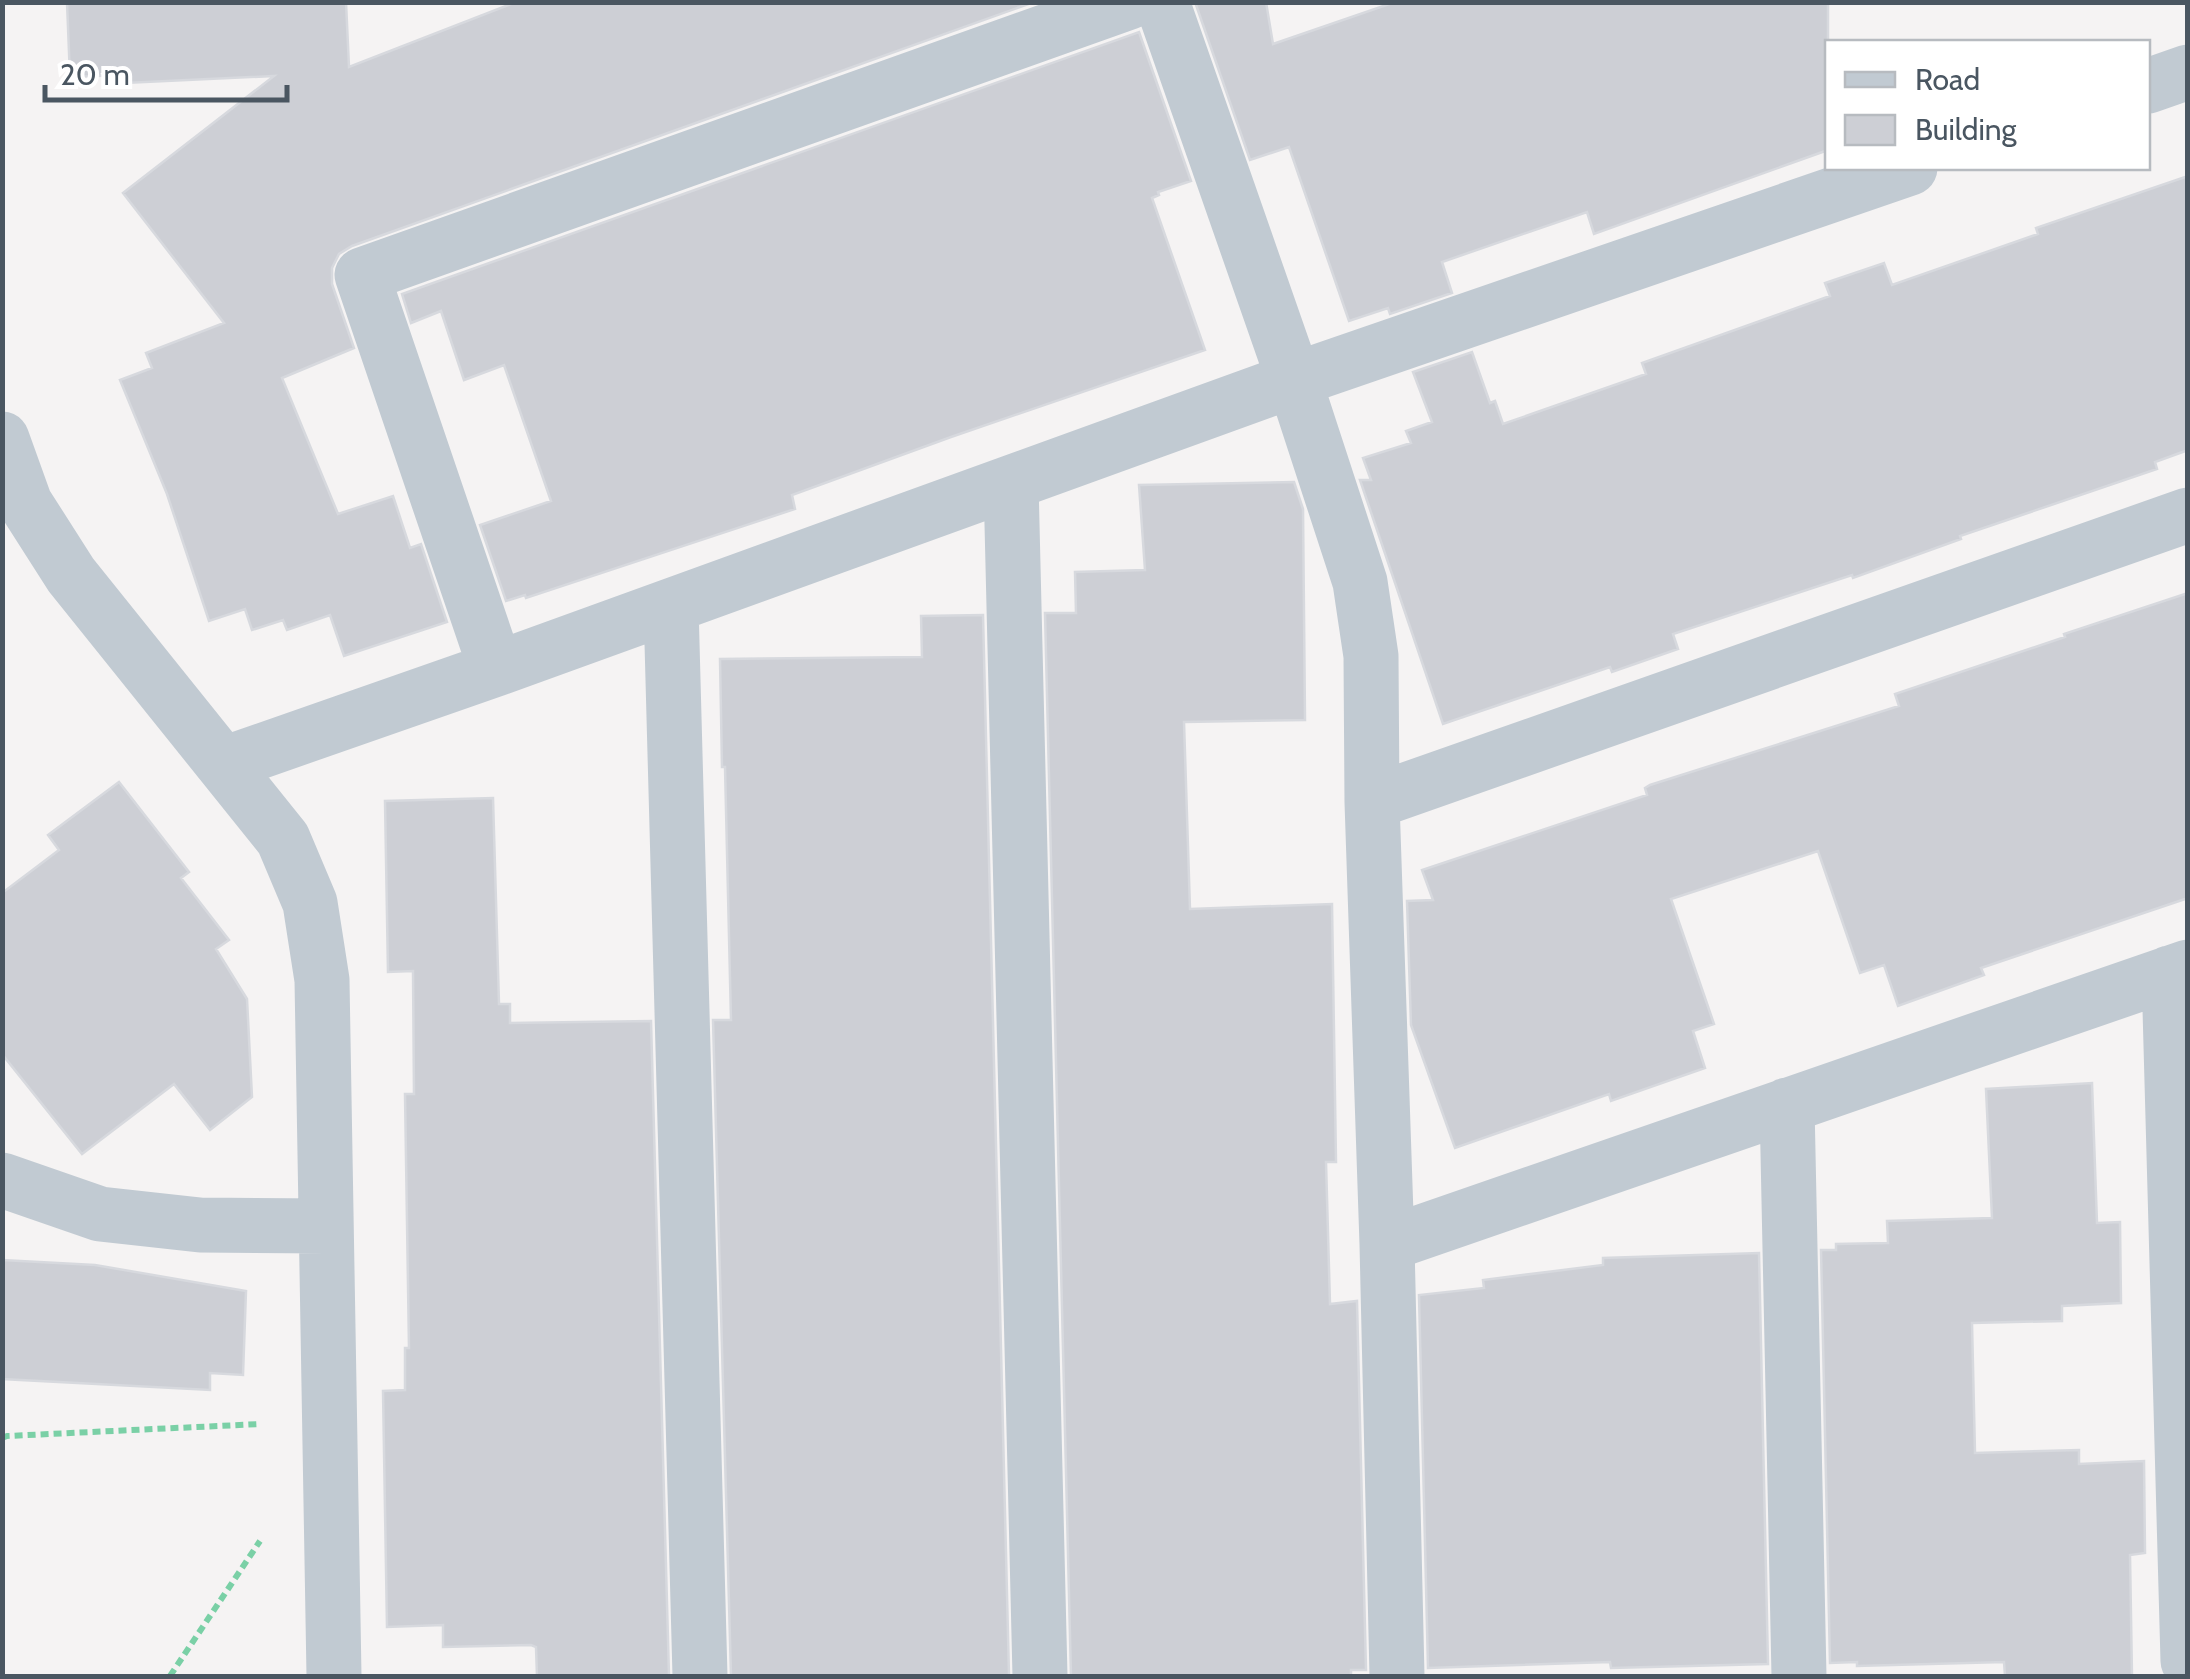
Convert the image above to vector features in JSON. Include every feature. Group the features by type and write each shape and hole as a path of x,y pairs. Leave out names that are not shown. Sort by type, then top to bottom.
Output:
{"street":[{"path":"496,669 362,275 1129,2"},
{"path":"1162,2 1360,582 1371,656 1397,1676"},
{"path":"2150,85 2188,72"},
{"path":"224,764 1294,380 1904,170"},
{"path":"2,439 25,503 71,576 283,839 310,903 322,980 334,1676"},
{"path":"1012,483 1040,1676"},
{"path":"1372,802 2188,514"},
{"path":"671,606 700,1676"},
{"path":"1387,1244 2178,970 2188,1661"},
{"path":"1787,1106 1799,1676"},
{"path":"2,1180 100,1214 200,1225 326,1226"}],"path":[{"path":"2,1438 271,1423"},
{"path":"170,1676 262,1539"}],"building":[{"path":"67,2 346,2 349,67 516,2 1034,2 352,246 339,254 332,268 332,284 354,348 282,378 338,514 393,496 410,548 421,544 447,622 344,656 330,615 287,630 283,620 252,630 245,609 209,621 167,494 120,380 152,368 146,353 224,323 123,193 274,76 125,83 124,75 70,77"},
{"path":"1195,2 1266,2 1273,44 1395,2 1828,2 1825,151 1594,234 1587,212 1442,262 1452,293 1390,314 1388,308 1349,321 1289,147 1250,160"},
{"path":"1139,32 1191,181 1158,192 1152,198 1205,350 792,495 795,509 526,598 525,595 506,601 480,525 551,501 504,365 464,380 441,311 411,323 402,294"},
{"path":"2188,176 2188,450 2155,462 2157,469 1960,536 1961,539 1853,578 1852,575 1673,634 1678,649 1612,672 1610,667 1443,724 1360,480 1371,480 1363,458 1411,443 1406,431 1432,422 1413,372 1472,352 1490,403 1495,401 1503,424 1646,374 1642,363 1830,296 1825,283 1884,263 1892,285 2038,234 2036,228"},
{"path":"1294,482 1303,509 1305,720 1184,722 1190,909 1332,904 1336,1162 1326,1162 1330,1304 1357,1301 1366,1670 1351,1670 1351,1676 1071,1676 1045,613 1076,613 1075,572 1145,570 1139,485"},
{"path":"2188,593 2188,898 1981,968 1984,975 1898,1006 1884,965 1860,973 1818,851 1671,899 1714,1024 1693,1031 1705,1068 1611,1101 1609,1094 1455,1148 1411,1025 1407,901 1433,900 1422,870 1647,795 1645,788 1650,785 1899,706 1895,694"},
{"path":"983,615 1009,1676 731,1676 713,1020 731,1020 720,659 922,657 921,616"},
{"path":"119,782 189,872 181,878 229,940 216,949 247,999 252,1097 210,1130 174,1084 82,1154 2,1054 2,893 59,850 48,835"},
{"path":"493,798 499,1004 510,1004 510,1023 651,1021 669,1676 537,1676 536,1647 531,1645 443,1647 443,1625 387,1627 383,1391 405,1390 405,1348 409,1348 405,1094 414,1094 413,971 388,972 385,801"},
{"path":"2092,1083 2097,1223 2120,1222 2121,1303 2062,1306 2062,1321 1972,1323 1975,1453 2079,1450 2079,1464 2144,1461 2145,1553 2130,1555 2132,1676 2005,1676 2004,1662 1857,1666 1857,1662 1830,1663 1821,1250 1836,1250 1836,1244 1888,1243 1887,1221 1992,1218 1986,1089"},
{"path":"1759,1253 1768,1664 1611,1668 1610,1662 1428,1668 1419,1295 1484,1288 1483,1280 1603,1265 1603,1258"},
{"path":"2,1260 95,1265 246,1291 243,1375 210,1373 210,1390 2,1379"}]}
